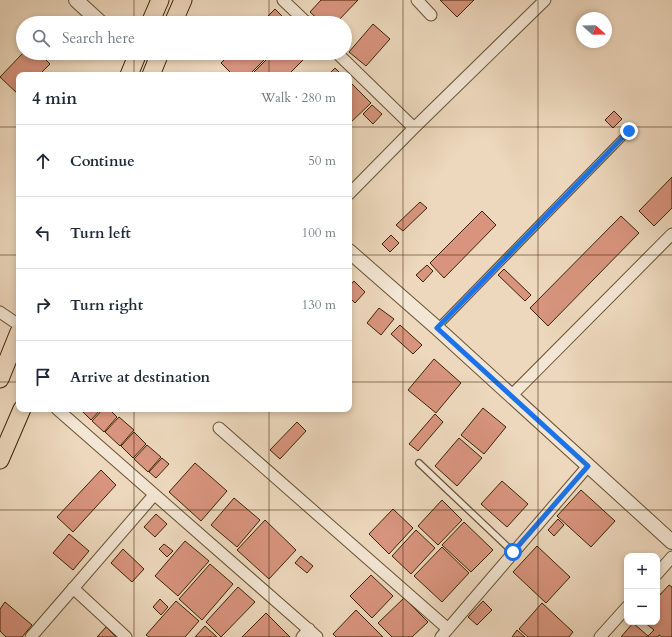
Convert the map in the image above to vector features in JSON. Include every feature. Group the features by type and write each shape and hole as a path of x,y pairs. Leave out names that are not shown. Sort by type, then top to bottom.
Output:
{"main road":[{"path":"153,16 160,0"},
{"path":"176,16 183,0"},
{"path":"130,72 134,60"},
{"path":"155,72 158,60"},
{"path":"0,379 16,339"},
{"path":"0,460 21,412"}],"street":[{"path":"76,0 93,16"},
{"path":"283,0 299,16"},
{"path":"417,0 431,15"},
{"path":"352,191 545,0"},
{"path":"141,60 152,72"},
{"path":"344,60 414,128"},
{"path":"511,396 672,234"},
{"path":"352,254 437,328 672,542"},
{"path":"0,312 16,323"},
{"path":"60,412 305,633 317,637"},
{"path":"219,428 444,633 588,466"},
{"path":"31,637 154,495"},
{"path":"660,571 672,557"},
{"path":"74,588 126,637"},
{"path":"600,637 624,610"}],"lane":[{"path":"437,328 629,131"},
{"path":"419,463 513,552"}],"building":[{"path":"321,0 358,0 343,16 314,16 310,12"},
{"path":"440,0 474,0 457,17"},
{"path":"275,9 282,16 268,16"},
{"path":"373,24 390,39 366,66 352,54 352,48"},
{"path":"16,60 46,60 50,64 42,72 16,72 16,92 0,77"},
{"path":"224,60 264,60 252,72 230,72 221,63"},
{"path":"266,60 303,60 291,72 254,72"},
{"path":"335,68 339,72 331,72"},
{"path":"352,84 371,103 352,121"},
{"path":"372,105 382,114 373,124 363,114"},
{"path":"614,111 622,119 613,128 605,120"},
{"path":"672,177 672,208 654,226 639,211"},
{"path":"420,202 427,208 403,231 396,225"},
{"path":"482,211 496,225 444,278 430,263"},
{"path":"621,216 639,233 548,326 530,308"},
{"path":"391,235 399,243 390,252 382,244"},
{"path":"427,265 433,271 423,282 416,275"},
{"path":"504,269 531,295 525,301 498,275"},
{"path":"354,281 365,292 355,303 352,300 352,283"},
{"path":"379,308 394,319 381,335 367,323"},
{"path":"400,325 422,345 413,354 391,334"},
{"path":"434,359 461,383 436,413 408,390"},
{"path":"483,408 506,427 484,454 461,435"},
{"path":"83,412 98,412 91,420"},
{"path":"100,412 112,412 117,417 104,432 92,421"},
{"path":"435,414 443,422 418,451 409,444"},
{"path":"119,417 134,430 120,446 105,432"},
{"path":"297,422 306,431 280,459 270,450"},
{"path":"134,432 146,444 133,458 121,446"},
{"path":"459,438 482,458 457,486 435,466"},
{"path":"147,445 161,457 148,472 134,459"},
{"path":"162,458 169,464 156,478 149,472"},
{"path":"195,463 227,491 201,521 169,492"},
{"path":"101,470 116,485 73,532 57,517"},
{"path":"502,481 528,504 507,527 481,504"},
{"path":"581,490 615,521 591,547 557,516"},
{"path":"234,498 260,520 237,547 211,525"},
{"path":"442,500 462,520 438,545 418,526"},
{"path":"393,509 413,528 389,554 369,534"},
{"path":"156,514 167,524 155,537 144,527"},
{"path":"558,519 564,525 554,536 548,530"},
{"path":"265,520 296,550 269,579 237,550"},
{"path":"464,522 493,550 471,572 442,545"},
{"path":"416,530 435,548 411,574 392,556"},
{"path":"69,534 89,551 73,570 53,553"},
{"path":"185,541 209,561 178,596 155,576"},
{"path":"164,544 173,551 167,557 159,549"},
{"path":"537,546 570,577 546,603 513,572"},
{"path":"442,547 469,573 442,602 414,576"},
{"path":"123,549 144,569 132,582 111,563"},
{"path":"301,556 313,566 307,573 295,563"},
{"path":"210,564 233,584 202,620 179,599"},
{"path":"371,575 393,596 372,618 350,596"},
{"path":"669,585 672,587 672,637 662,637 659,635 658,637 621,637 631,625 635,625 648,636 654,630 648,625 660,625 660,595"},
{"path":"238,587 255,602 221,637 206,622"},
{"path":"404,598 428,622 412,637 392,637 378,623"},
{"path":"160,599 168,607 161,615 153,607"},
{"path":"176,601 199,621 185,637 149,637 146,635"},
{"path":"483,601 492,610 477,625 468,617"},
{"path":"5,602 32,625 22,637 6,637 0,631 0,609"},
{"path":"542,603 573,632 569,637 528,637 519,629"},
{"path":"356,610 383,637 336,637 333,634"},
{"path":"266,613 290,637 242,637"},
{"path":"205,626 217,637 195,637"},
{"path":"106,627 116,637 97,637"},
{"path":"517,630 525,637 512,637"}],"route":[{"path":"513,552 588,466 437,328 629,131"}]}
